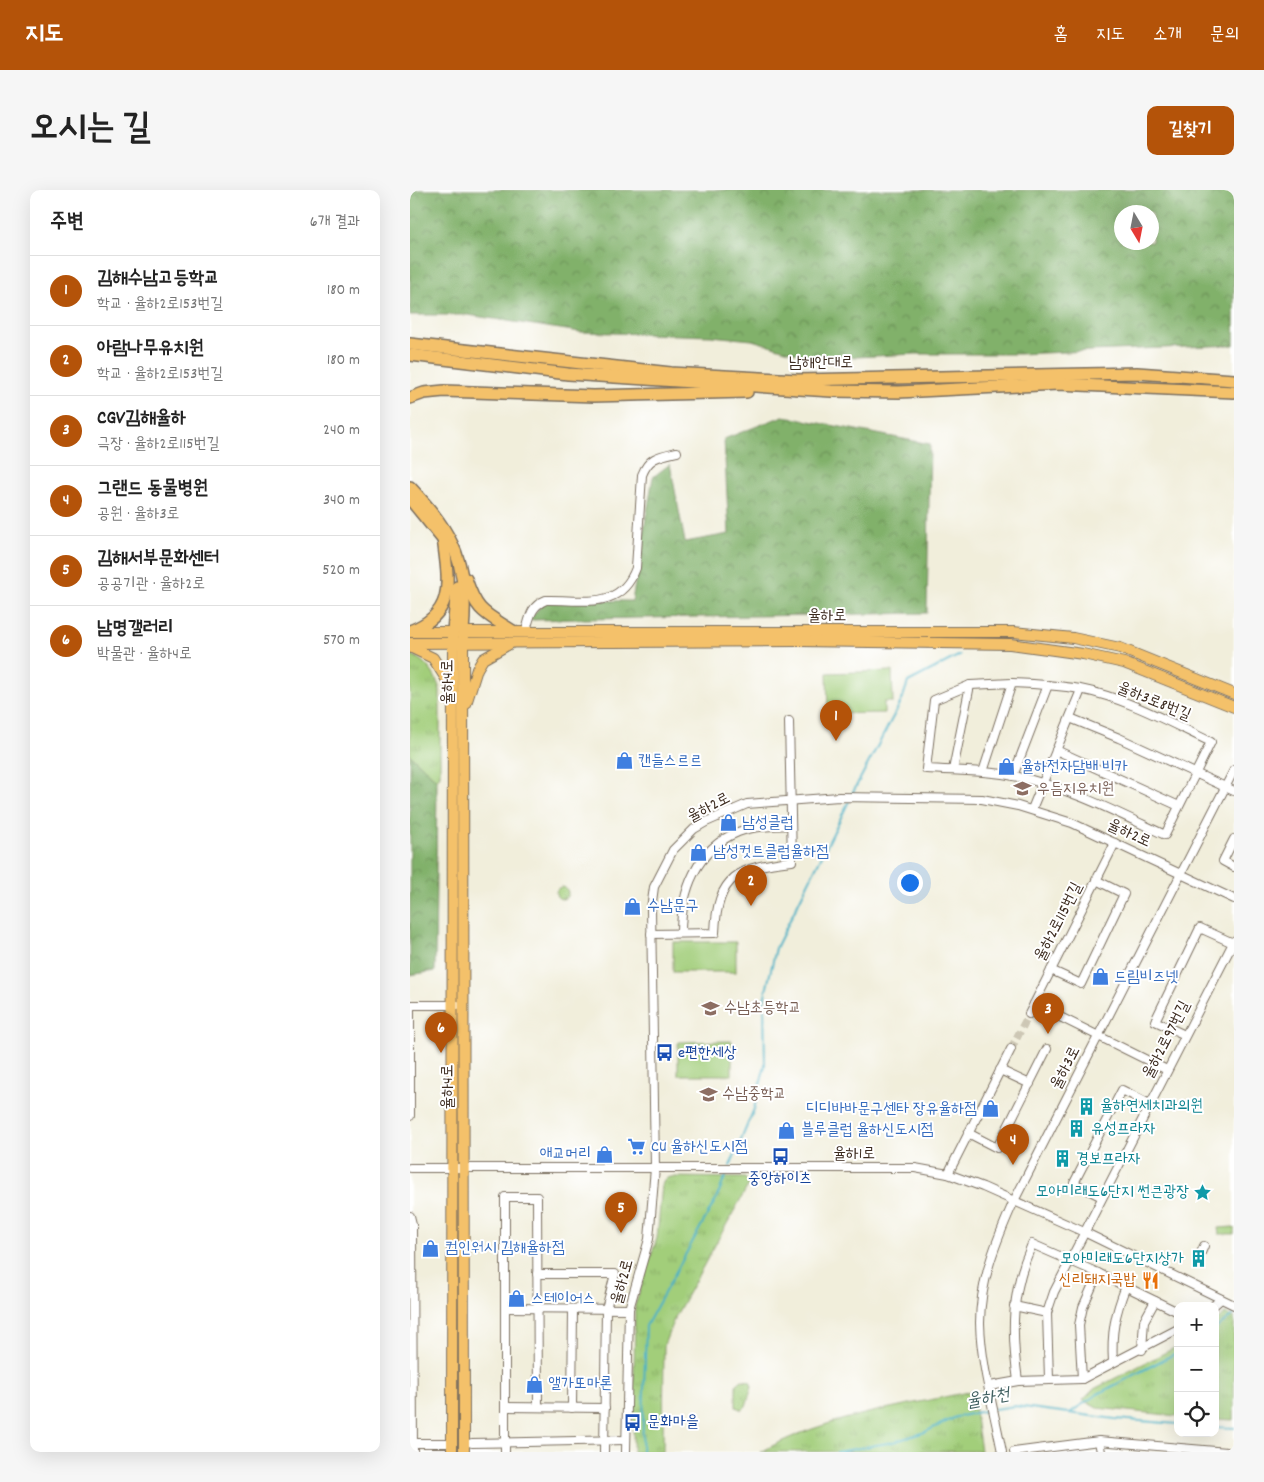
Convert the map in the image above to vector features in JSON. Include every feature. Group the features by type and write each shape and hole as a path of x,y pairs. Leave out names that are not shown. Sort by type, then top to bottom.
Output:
{"highway":[{"name":"남해안대로","path":"410,344 671,373 798,380 1137,373 1234,380"},
{"name":"남해안대로","path":"410,355 568,374 831,391 899,392 1058,384 1234,392"},
{"path":"410,398 424,393 444,391 594,396 831,391"},
{"path":"412,492 442,524 448,540 463,588 458,637"},
{"path":"410,631 424,625 443,608 448,581 448,540"},
{"path":"448,540 462,558 467,581 475,600 484,614 512,637"}],"main road":[{"name":"율하로","path":"410,631 458,637 1010,644 1083,654 1124,663 1234,707"},
{"name":"율하로","path":"512,637 526,631 1022,633 1074,638 1120,648 1234,694"},
{"name":"율하로","path":"410,643 458,637"},
{"name":"율하4로","path":"452,1452 453,690 458,637"},
{"name":"율하4로","path":"458,637 463,720 464,1452"},
{"path":"463,720 477,669 483,659 512,637"},
{"path":"410,647 433,658 453,690"}],"street":[{"path":"526,631 531,611 538,603 546,600 610,598 622,592 631,582 636,568 642,475 646,466 654,457 677,452"},
{"path":"983,772 1012,683"},
{"path":"1032,810 1081,690 1048,685 1012,683 970,685 934,700 926,769 983,772 1043,783"},
{"path":"953,770 970,685"},
{"path":"1013,776 1048,685"},
{"name":"율하3로8번길","path":"1043,783 1094,801 1165,835 1211,742 1132,705 1081,690"},
{"path":"1070,718 1234,791"},
{"path":"650,934 714,933 716,912 721,895 732,879 741,872 763,864 792,861 789,721"},
{"path":"1056,750 1179,806"},
{"name":"율하3로","path":"1002,1452 980,1322 984,1288 992,1256 1014,1201 1234,770"},
{"name":"율하2로","path":"626,1452 629,1309 649,1239 655,1168 651,909 654,887 673,850 687,836 712,818 747,804 839,797 982,799 1032,810 1072,822 1234,899"},
{"path":"681,934 681,910 685,892 694,872 707,853 720,842 737,832 757,827 791,825"},
{"path":"1234,839 1223,861 1234,867"},
{"name":"율하2로115번길","path":"1028,1014 1115,843"},
{"path":"1051,970 1081,984 1124,894 1096,880"},
{"path":"1185,1035 1155,1021 1200,928 1233,942"},
{"name":"율하2로97번길","path":"1047,1313 1054,1292 1084,1232 1233,942"},
{"path":"410,1116 410,1005 453,1004 463,1007"},
{"path":"1034,1004 1167,1070"},
{"path":"948,1174 1011,1049"},
{"path":"968,1133 997,1148 1048,1049"},
{"path":"1000,1070 1030,1084"},
{"path":"1102,1197 1074,1183 1117,1098 1122,1090 1150,1104"},
{"name":"율하1로","path":"410,1168 915,1168 948,1174 1014,1201 1084,1232 1227,1302"},
{"path":"505,1452 505,1197 537,1197 538,1407"},
{"path":"410,1216 412,1224 411,1443 413,1452"},
{"path":"1018,1381 1012,1341 1014,1306 1021,1269 1032,1244 1126,1286 1174,1310"},
{"path":"1200,1255 1204,1246"},
{"path":"1082,1379 1079,1325 1083,1307 1098,1273"},
{"path":"537,1274 615,1274 606,1309 604,1452"},
{"path":"1113,1362 1111,1336 1118,1306 1126,1286"},
{"path":"1142,1350 1144,1320 1154,1301"},
{"path":"1014,1306 1047,1313 1049,1379"},
{"path":"505,1308 629,1309"},
{"path":"572,1408 573,1309"},
{"path":"990,1390 1018,1381 1082,1379 1113,1362 1142,1350 1174,1331"},
{"path":"505,1407 605,1408"},
{"path":"472,1443 626,1440"},
{"path":"1099,1441 1101,1452"},
{"path":"1014,1452 1065,1448 1099,1441 1133,1443 1170,1450 1227,1452"},
{"path":"411,1443 446,1443"},
{"path":"1133,1443 1135,1452"}],"green space":[{"path":"410,190 1234,190 1234,345 1018,354 915,354 816,359 752,340 711,336 580,332 468,315 410,315"},
{"path":"783,416 930,444 927,613 529,620 546,600 632,601 653,477 670,464 685,542 729,534 724,439"},
{"path":"410,654 430,669 436,678 440,690 440,775 437,780 410,755"},
{"path":"892,671 893,702 884,702 884,713 828,714 827,673"},
{"path":"410,755 437,780 435,971 410,975"},
{"path":"560,887 564,887 568,893 564,899 560,899 556,895 556,891"},
{"path":"673,942 736,942 736,972 673,972"},
{"path":"732,1041 732,1075 678,1075 678,1042"},
{"path":"670,1177 745,1178 749,1184 674,1319 664,1345 663,1452 633,1452 635,1305 657,1238 662,1185 665,1179"},
{"path":"1234,1227 1234,1234 1219,1234 1218,1228"},
{"path":"1225,1314 1234,1318 1234,1420 1219,1419 1219,1318"},
{"path":"1174,1348 1174,1416 1097,1408 1083,1400 1094,1389"},
{"path":"742,1380 750,1381 752,1386 746,1406 742,1410 736,1407 736,1385"},
{"path":"972,1391 981,1451 761,1452 785,1440 837,1421"}],"waterway":[{"path":"852,794 902,700 908,682 960,655"},
{"path":"730,1166 754,1109 765,1065 764,1000 776,948 849,801"},
{"path":"642,1452 646,1326 715,1201 728,1171"},
{"path":"1219,1326 1234,1314"},
{"path":"1071,1412 1096,1395 1174,1354"},
{"name":"율하천","path":"994,1409 1015,1406 1115,1419 1174,1424"},
{"name":"율하천","path":"837,1452 893,1442 925,1432 956,1417 989,1410"},
{"name":"율하천","path":"1219,1427 1234,1428"}],"tunnel":[{"path":"1011,1049 1029,1014"}],"place":[{"name":"김해수남고등학교","path":"836,741"},
{"name":"캔들스르르","path":"624,761"},
{"name":"율하전자담배 비카","path":"1007,767"},
{"name":"우듬지유치원","path":"1023,789"},
{"name":"남성클럽","path":"728,823"},
{"name":"남성컷트클럽율하점","path":"699,852"},
{"name":"수남문구","path":"633,906"},
{"name":"아람나무유치원","path":"751,906"},
{"name":"드림비즈넷","path":"1100,977"},
{"name":"수남초등학교","path":"710,1008"},
{"name":"CGV김해율하","path":"1048,1034"},
{"name":"남명갤러리","path":"441,1053"},
{"name":"e편한세상","path":"664,1053"},
{"name":"수남중학교","path":"708,1094"},
{"name":"율하연세치과의원","path":"1086,1106"},
{"name":"디디바바문구센타 장유율하점","path":"991,1109"},
{"name":"유성프라자","path":"1077,1129"},
{"name":"블루클럽 율하신도시점","path":"787,1130"},
{"name":"CU 율하신도시점","path":"637,1147"},
{"name":"애교머리","path":"605,1154"},
{"name":"중앙하이츠","path":"780,1157"},
{"name":"경보프라자","path":"1062,1159"},
{"name":"그랜드 동물병원","path":"1013,1165"},
{"name":"모아미래도6단지 썬큰광장","path":"1203,1192"},
{"name":"김해서부문화센터","path":"621,1233"},
{"name":"컴인워시 김해율하점","path":"431,1248"},
{"name":"모아미래도6단지상가","path":"1198,1259"},
{"name":"신리돼지국밥","path":"1150,1280"},
{"name":"스테이어스","path":"517,1299"},
{"name":"앨가또마론","path":"534,1384"},
{"name":"문화마을","path":"633,1422"}]}
